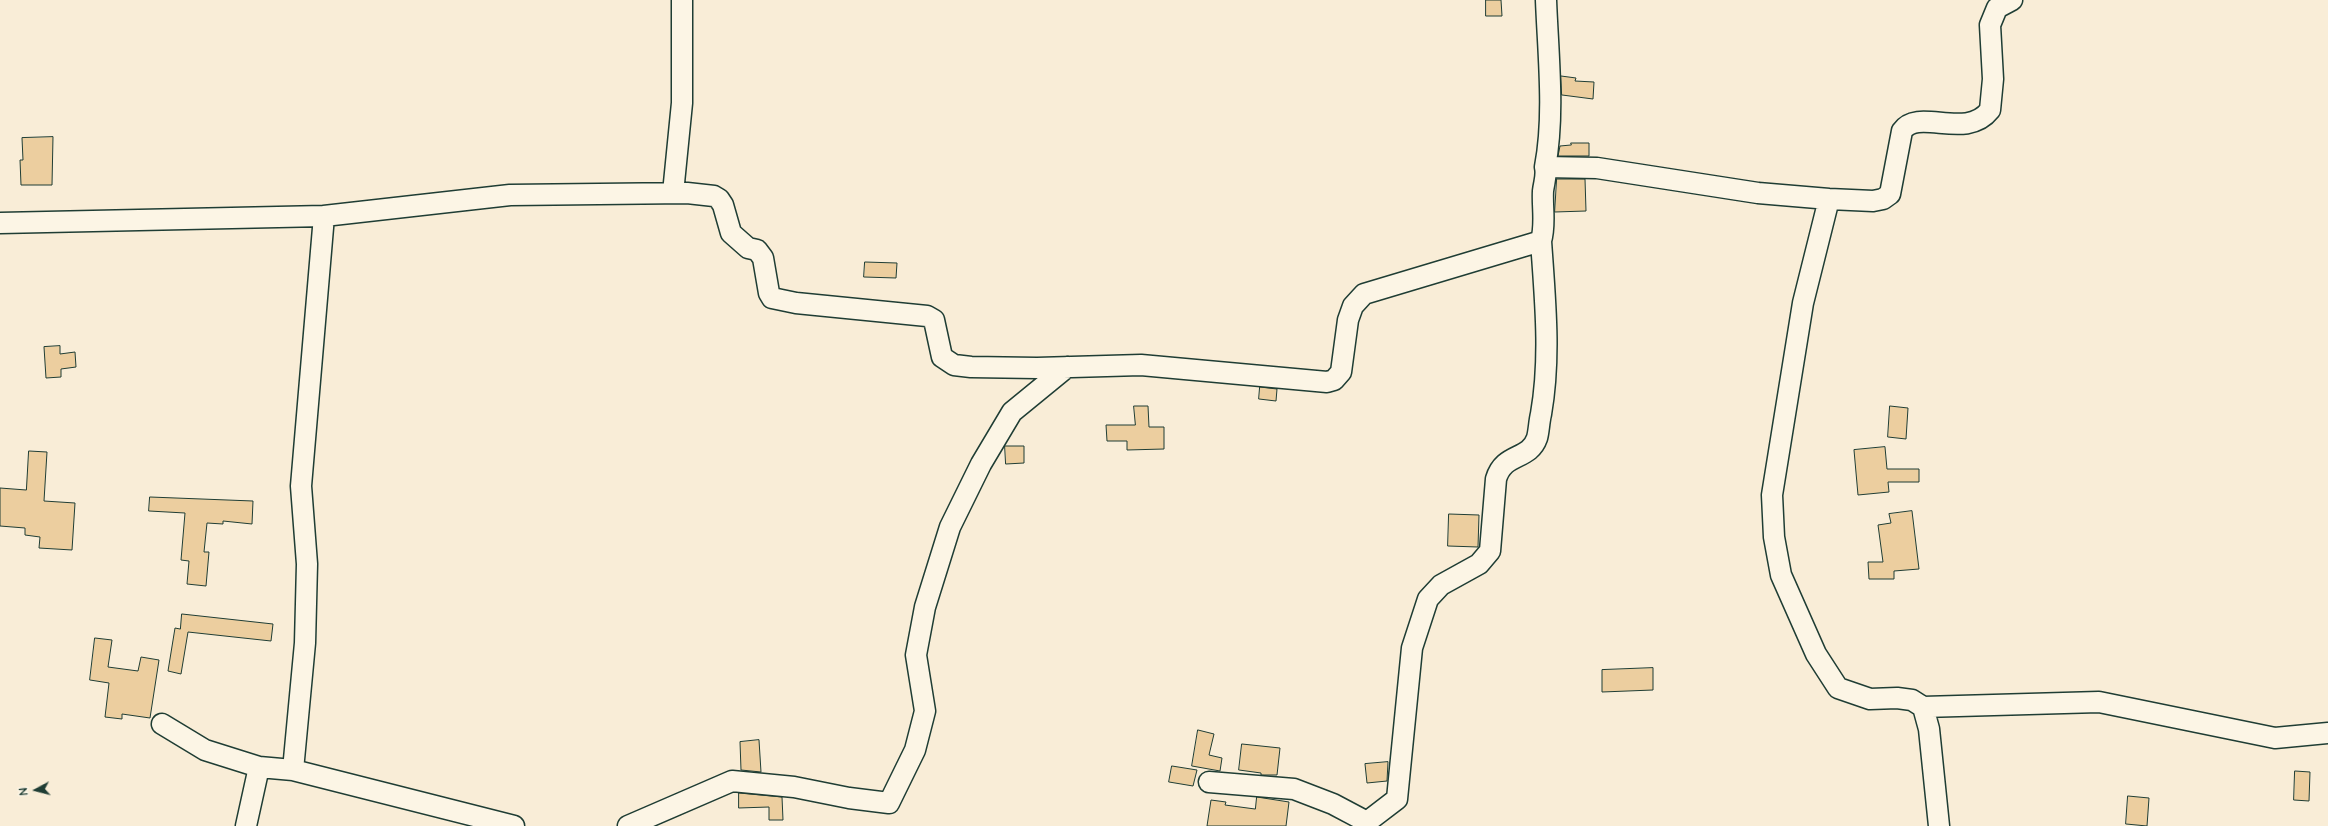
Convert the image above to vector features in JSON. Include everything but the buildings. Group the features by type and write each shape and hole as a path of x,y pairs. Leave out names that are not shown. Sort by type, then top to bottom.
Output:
{"street":[{"path":"673,193 682,103 682,0"},
{"path":"1209,782 1294,789 1333,804 1367,824 1397,799 1412,648 1428,599 1441,585 1479,564 1490,551 1496,479 1499,468 1505,462 1531,449 1537,438 1545,390 1547,322 1541,241 1544,230 1543,191 1547,175 1545,167 1548,150 1549,68 1546,0"},
{"path":"1545,167 1596,168 1758,193 1829,199 1873,201 1882,199 1890,194 1902,131 1905,127 1919,122 1965,125 1979,121 1990,110 1993,80 1990,25 1997,8 2012,0"},
{"path":"0,223 324,216 510,195 673,193 706,195 719,199 723,205 731,233 748,248 756,250 763,258 769,293 772,298 790,302 927,316 934,320 936,325 942,357 954,365 971,367 1067,368 1141,366 1327,382 1334,380 1341,372 1348,320 1353,306 1364,294 1541,241"},
{"path":"1829,199 1803,302 1772,495 1774,537 1781,575 1816,654 1838,688 1870,699 1897,698 1912,700 1923,707 2099,702 2275,738 2328,733"},
{"path":"293,770 305,643 307,564 301,486 324,216"},
{"path":"628,826 732,780 794,787 849,798 889,803 915,750 925,711 916,655 925,607 950,527 981,464 1012,412 1067,368"},
{"path":"1923,707 1929,729 1939,826"},
{"path":"162,724 205,750 259,767 293,770 514,826"},
{"path":"246,826 259,767"}]}
